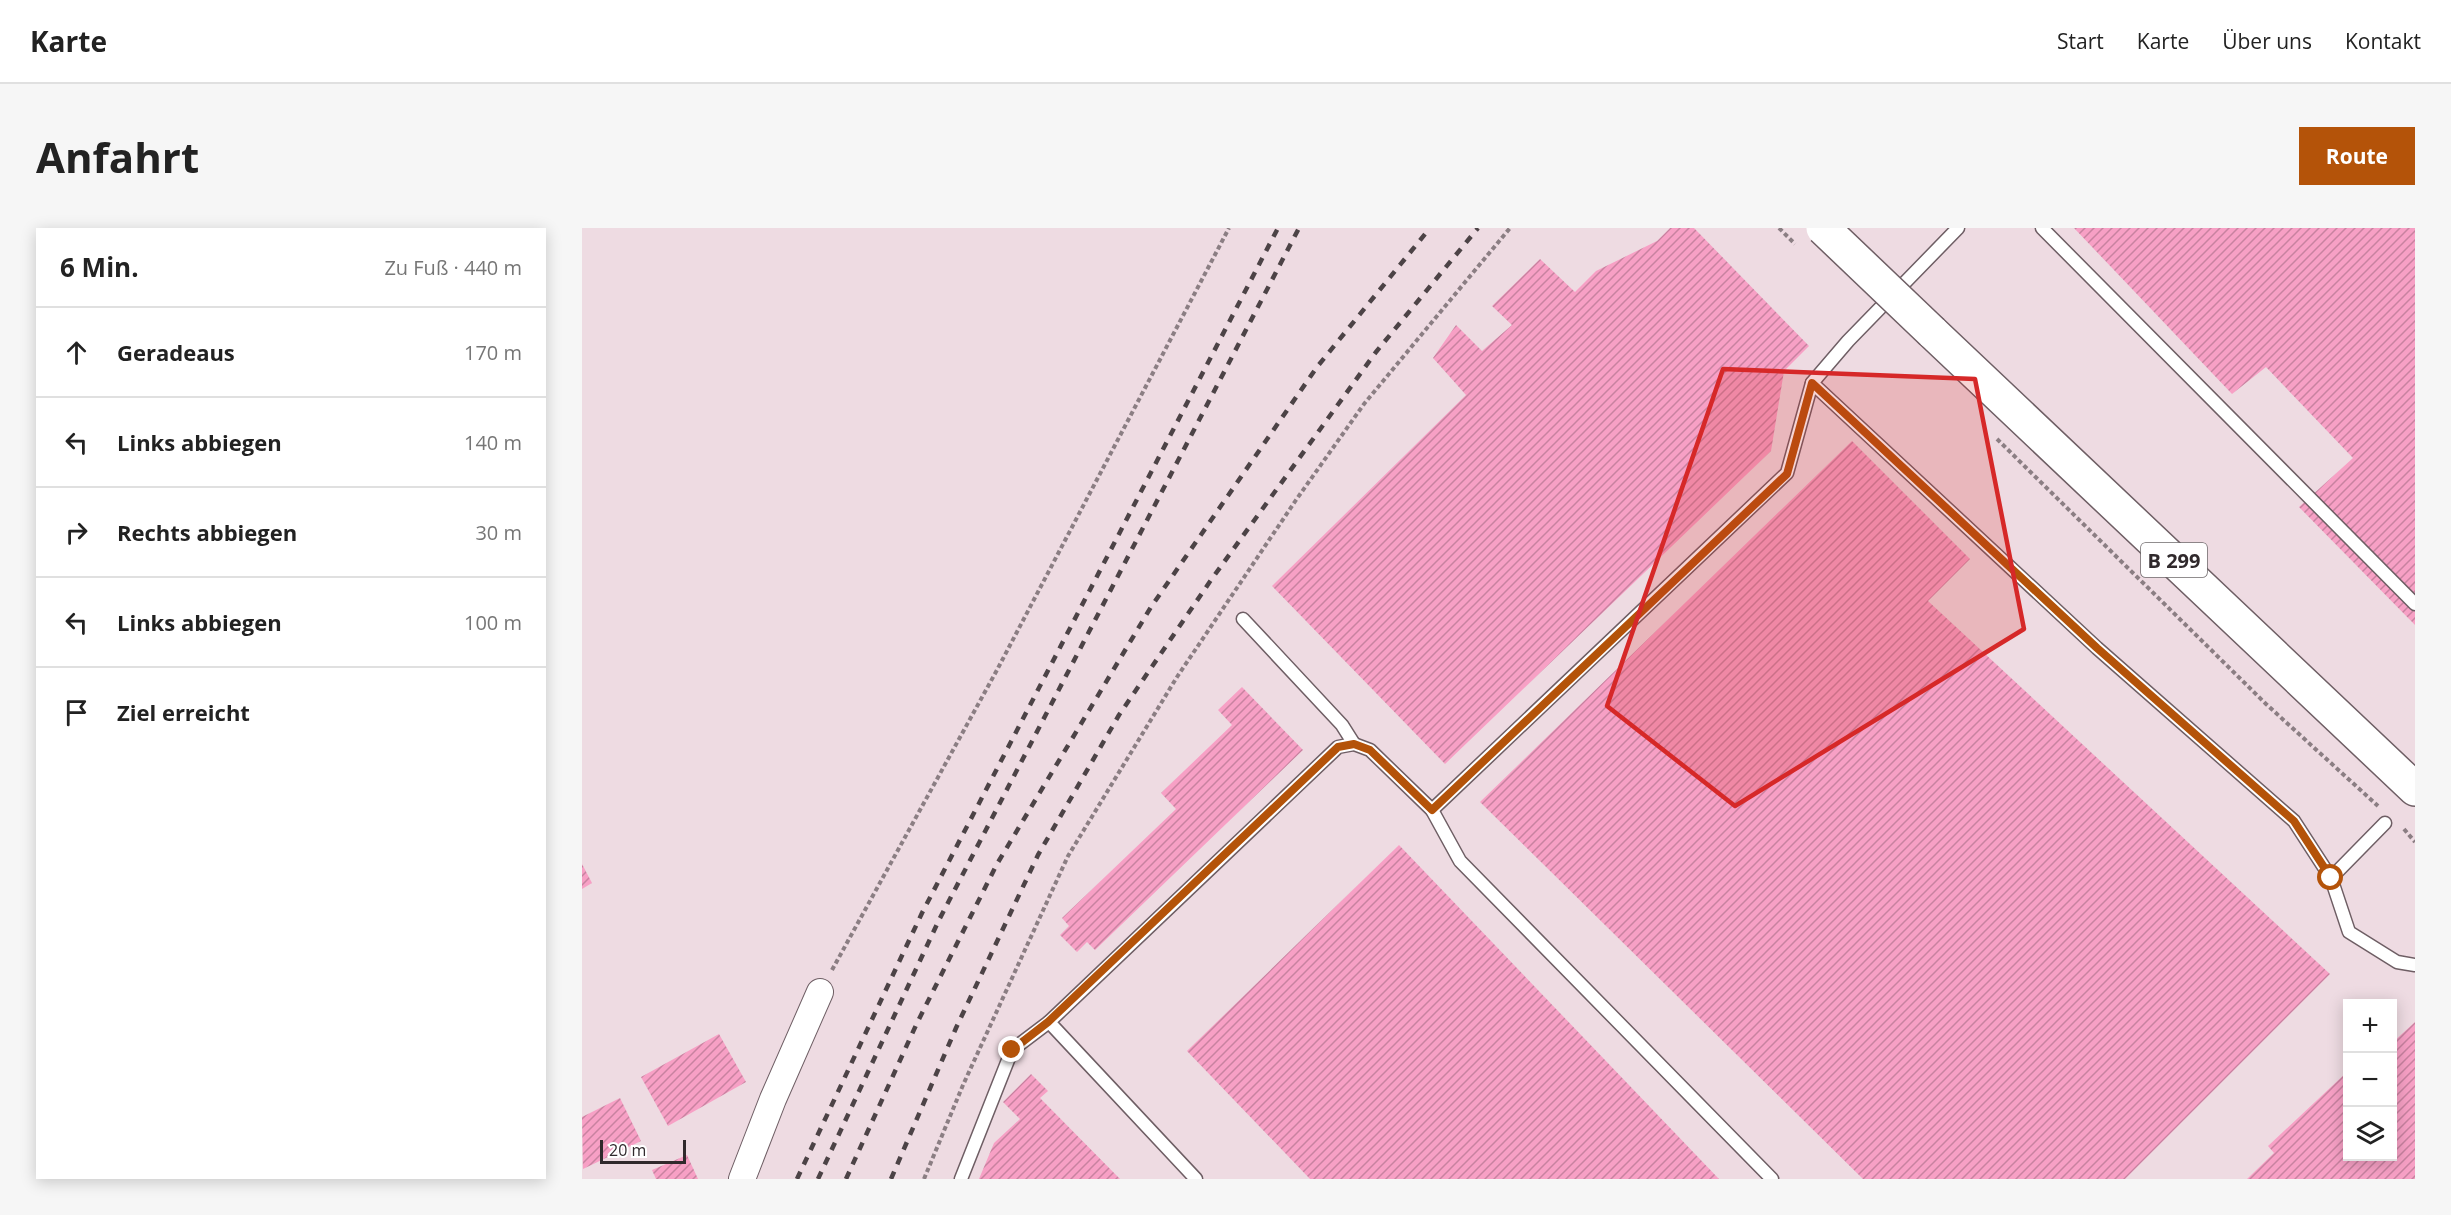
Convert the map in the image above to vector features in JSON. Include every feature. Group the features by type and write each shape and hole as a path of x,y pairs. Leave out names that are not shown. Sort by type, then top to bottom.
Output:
{"main road":[{"name":"B 299","path":"1823,228 2415,789"}],"street":[{"path":"742,1179 773,1099 820,992"}],"lane":[{"path":"1432,810 1787,474 1812,383 1848,341 1958,228"},
{"path":"2042,228 2415,604"},
{"path":"1812,383 2097,648 2294,821 2331,878 2349,932 2397,962 2415,964"},
{"path":"1243,619 1342,725 1354,744"},
{"path":"961,1179 1012,1050 1048,1022 1338,747 1354,744 1370,750 1432,810 1460,861 1772,1179"},
{"path":"2331,878 2391,823"},
{"path":"1048,1022 1196,1179"}],"path":[{"path":"820,992 1002,660 1229,228"},
{"path":"924,1179 963,1085 1068,856 1177,677 1296,500 1364,404 1510,228"},
{"path":"1989,431 2266,704 2380,807"},
{"path":"2391,823 2415,842"}],"highlighted area":[{"path":"1723,369 1975,379 2024,629 1735,806 1607,706"}],"building":[{"path":"1670,228 1694,228 1809,346 1784,371 1771,451 1445,764 1272,586 1466,395 1433,358 1456,325 1482,351 1512,325 1492,306 1540,259 1575,292 1596,271 1657,241"},
{"path":"2074,228 2415,228 2415,625 2299,507 2353,458 2266,367 2232,394"},
{"path":"1852,441 1970,559 1928,601 2330,974 2125,1179 1863,1179 1480,802"},
{"path":"1242,687 1303,750 1095,950 1087,942 1077,952 1060,935 1069,926 1062,918 1176,809 1161,793 1232,725 1218,710"},
{"path":"1399,845 1719,1179 1310,1179 1187,1051"},
{"path":"582,864 592,883 582,889"},
{"path":"2415,1022 2415,1179 2247,1179 2274,1153 2268,1146 2343,1076 2343,1161 2397,1161 2397,1038"},
{"path":"719,1034 746,1082 668,1126 641,1077"},
{"path":"1031,1074 1048,1091 1040,1098 1120,1179 979,1179 994,1143 1020,1119 1003,1102"},
{"path":"620,1098 641,1141 583,1169 582,1117"},
{"path":"687,1155 698,1179 656,1179 652,1170"}],"railway":[{"path":"797,1179 922,913 1278,228"},
{"path":"818,1179 939,920 1299,228"},
{"path":"846,1179 917,1023 997,864 1151,607 1317,367 1430,228"},
{"path":"891,1179 956,1028 1038,855 1119,715 1211,580 1376,352 1478,228"}],"route":[{"path":"1012,1050 1048,1022 1338,747 1354,744 1370,750 1432,810 1787,474 1812,383 2097,648 2294,821 2331,878"}]}
